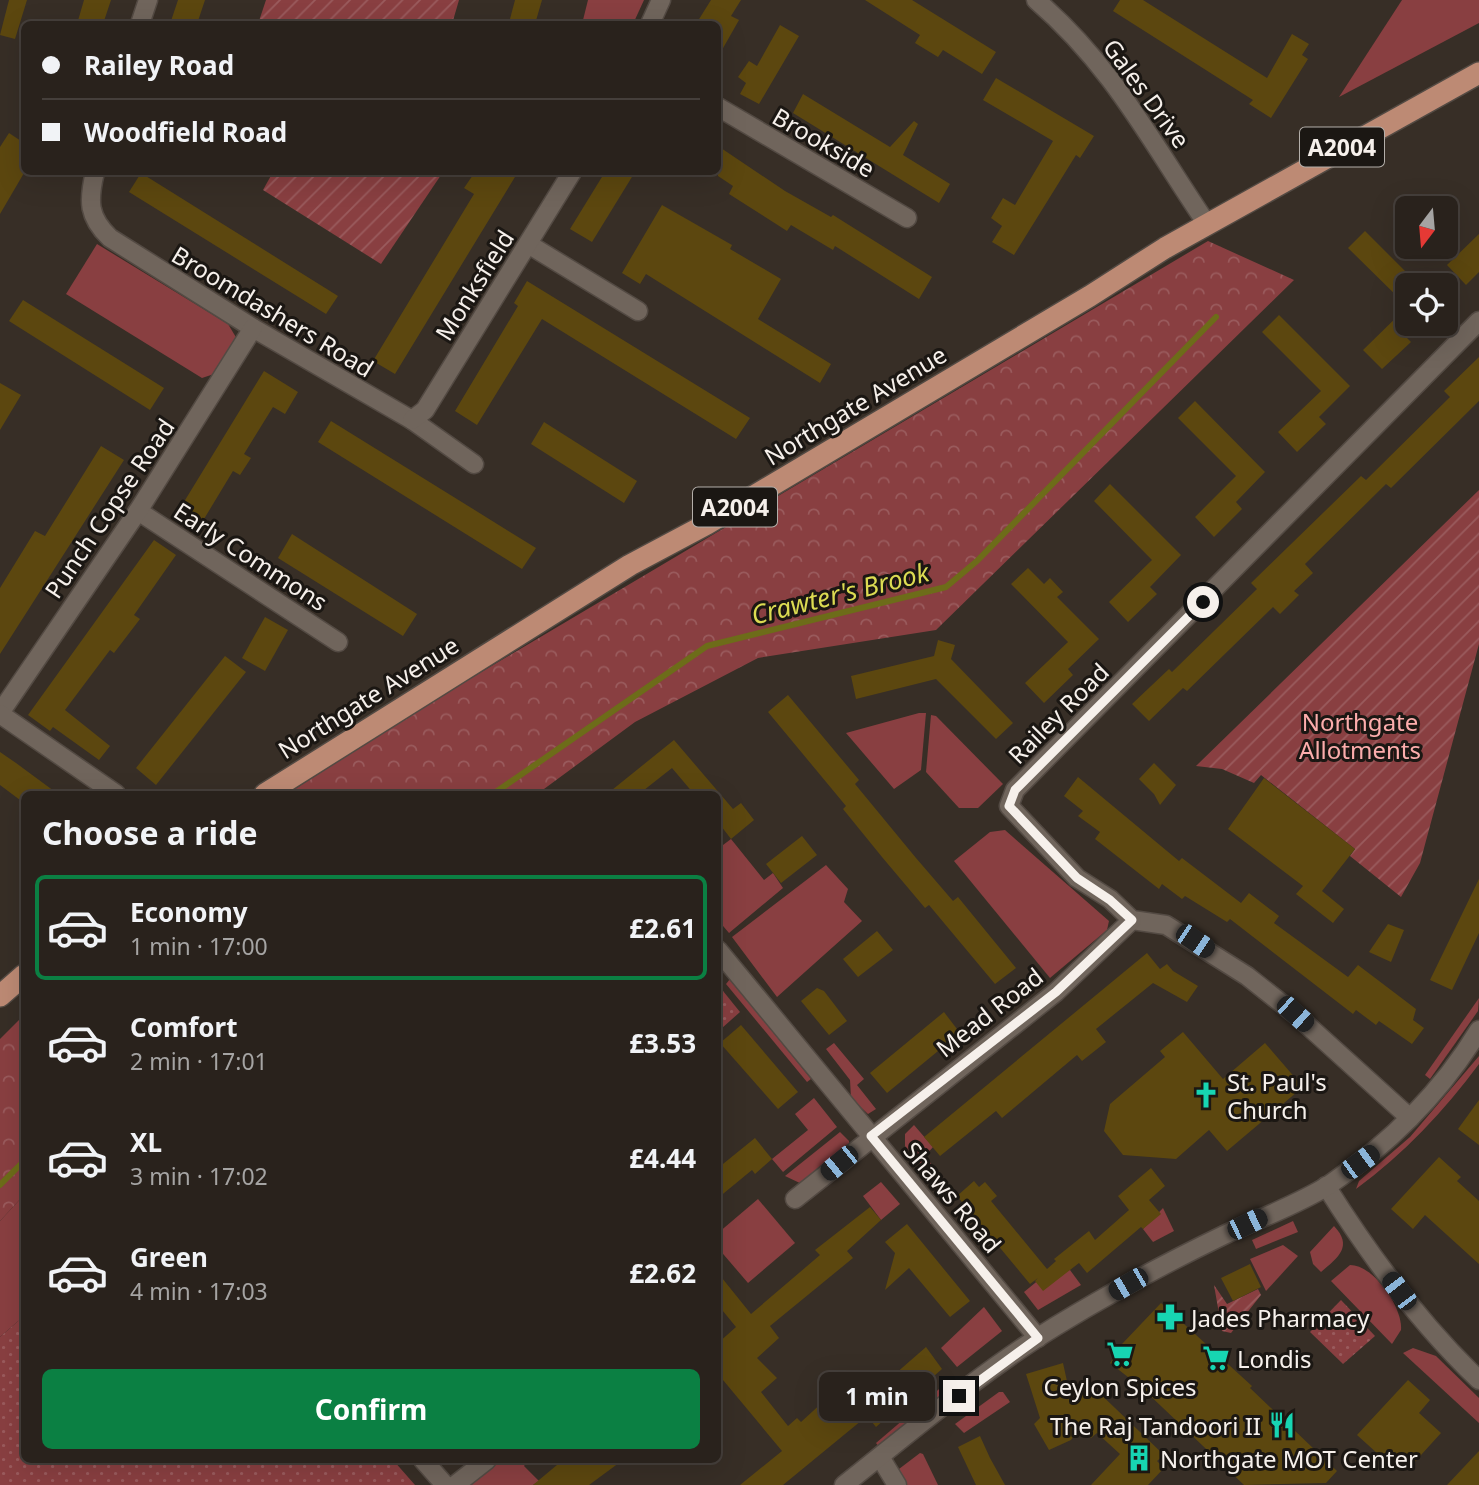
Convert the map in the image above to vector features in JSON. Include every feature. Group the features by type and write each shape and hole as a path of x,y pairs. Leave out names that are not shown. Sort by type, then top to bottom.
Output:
{"main road":[{"name":"Northgate Avenue","path":"270,791 630,565 707,524 1207,224 1479,73"},
{"path":"0,996 21,978"}],"street":[{"path":"141,21 148,0"},
{"path":"651,21 661,0"},
{"name":"Gales Drive","path":"1036,0 1059,20 1110,75 1207,224"},
{"name":"Brookside","path":"721,109 907,218"},
{"name":"Broomdashers Road","path":"94,175 89,207 95,223 110,238 253,328 412,420 474,464"},
{"name":"Monksfield","path":"412,420 425,410 570,175"},
{"path":"528,244 638,311"},
{"name":"Railey Road","path":"1132,920 1110,900 1077,878 1009,806 1015,790 1479,321"},
{"name":"Punch Copse Road","path":"0,713 138,511 253,328"},
{"name":"Early Commons","path":"138,511 338,642"},
{"path":"0,713 112,791"},
{"path":"1132,920 1166,925 1247,976 1295,1014 1410,1118"},
{"name":"Mead Road","path":"795,1199 871,1136 1056,992 1132,920"},
{"name":"Shaws Road","path":"721,958 1038,1338"},
{"path":"844,1485 1038,1338 1128,1284 1326,1186 1376,1150 1410,1118 1439,1088 1479,1030"},
{"path":"1326,1186 1362,1242 1424,1325 1479,1380"},
{"path":"880,1457 897,1485"},
{"path":"426,1463 445,1485"},
{"path":"455,1485 482,1463"}],"green space":[{"path":"266,0 459,0 453,21 259,21"},
{"path":"588,0 644,0 634,21 583,21"},
{"path":"1402,0 1479,0 1479,23 1339,97"},
{"path":"271,175 441,175 381,264 263,190"},
{"path":"1208,241 1294,280 936,630 758,658 635,722 544,789 546,791 292,791 436,699"},
{"path":"97,244 228,324 237,339 217,373 202,378 66,294"},
{"name":"Northgate Allotments","path":"1479,490 1479,644 1420,863 1401,897 1350,856 1355,849 1261,775 1254,783 1222,769 1196,766"},
{"path":"926,713 921,770 894,789 846,733"},
{"path":"931,715 936,716 1003,784 978,808 959,808 926,772"},
{"path":"1005,830 1109,921 1107,930 1050,978 954,861 990,832"},
{"path":"731,839 764,880 773,873 783,888 729,933 721,924 721,842 723,845"},
{"path":"826,865 848,889 844,902 862,921 777,997 732,937"},
{"path":"730,979 811,1079 807,1082 726,984"},
{"path":"721,991 723,991 740,1012 722,1028"},
{"path":"1479,998 1478,1011 1430,1079 1425,1075"},
{"path":"21,1018 21,1198 0,1221 0,1039"},
{"path":"834,1043 864,1079 857,1085 876,1109 868,1114 851,1098 850,1080 826,1049"},
{"path":"1479,1056 1479,1064 1437,1115 1391,1161 1356,1189 1359,1181 1410,1137"},
{"path":"814,1098 837,1127 783,1172 772,1159 808,1130 795,1114"},
{"path":"914,1125 933,1147 925,1156 954,1193 948,1197 905,1146 905,1134"},
{"path":"840,1132 849,1141 849,1146 804,1185 785,1176"},
{"path":"881,1182 900,1204 881,1220 863,1196"},
{"path":"21,1198 21,1319 0,1337 0,1221"},
{"path":"758,1199 795,1243 748,1283 721,1252 721,1230"},
{"path":"1163,1208 1174,1231 1153,1242 1143,1229"},
{"path":"1293,1221 1298,1232 1256,1249 1252,1240"},
{"path":"1334,1226 1340,1233 1343,1245 1338,1256 1321,1272 1313,1264 1310,1252"},
{"path":"1283,1245 1298,1256 1266,1291 1250,1259"},
{"path":"1350,1265 1368,1272 1392,1300 1401,1330 1392,1344 1331,1281"},
{"path":"1070,1270 1081,1285 1038,1310 1024,1292 1046,1274"},
{"path":"1214,1285 1227,1304 1258,1289 1261,1295 1231,1333 1222,1331"},
{"path":"1341,1300 1375,1336 1343,1364 1310,1332"},
{"path":"984,1307 1002,1331 957,1367 941,1348"},
{"path":"21,1319 21,1463 396,1463 415,1485 0,1485 0,1337"},
{"path":"1413,1348 1436,1356 1479,1398 1479,1423 1403,1353"},
{"path":"952,1378 955,1387 879,1447 876,1443"},
{"path":"999,1392 1003,1392 1010,1402 964,1433 955,1424"},
{"path":"920,1453 923,1454 938,1485 907,1485 899,1469"},
{"path":"497,1463 526,1463 524,1466 539,1481 533,1485 471,1485"}],"building":[{"path":"9,0 27,0 15,39 0,35"},
{"path":"84,0 111,0 104,21 78,21"},
{"path":"178,0 205,0 198,21 171,21"},
{"path":"515,0 542,0 536,21 510,19"},
{"path":"711,0 741,0 731,16 739,20 721,52 721,21 698,21"},
{"path":"865,0 912,0 996,52 982,74 943,50 938,57 915,43 920,35"},
{"path":"1120,0 1143,0 1267,78 1292,34 1309,44 1302,55 1308,59 1271,118 1249,104 1253,100 1113,11"},
{"path":"780,25 799,36 759,104 740,94 746,83 738,77 749,61 757,66"},
{"path":"996,78 1094,136 1080,158 1076,155 1014,255 992,242 1002,226 991,218 1003,198 1015,205 1053,141 983,100"},
{"path":"803,94 890,147 914,121 918,124 903,155 950,184 939,203 793,113"},
{"path":"9,133 21,141 23,175 0,214 0,147"},
{"path":"721,148 785,191 831,217 833,215 932,277 919,299 835,246 833,250 791,225 787,231 729,194 733,186 718,176 721,175"},
{"path":"140,175 144,175 338,296 326,314 129,192"},
{"path":"473,175 516,175 395,374 373,361 474,194 464,188"},
{"path":"603,175 633,175 592,242 570,229"},
{"path":"662,205 732,245 730,249 781,279 758,319 831,364 820,383 646,274 640,284 622,273"},
{"path":"1365,231 1407,273 1395,273 1395,294 1348,248"},
{"path":"1479,234 1479,272 1466,285 1458,273 1447,265 1453,259 1458,259 1458,254"},
{"path":"527,281 750,418 736,439 542,319 477,425 455,411 518,306 514,303"},
{"path":"23,300 164,388 150,410 9,321"},
{"path":"1279,315 1350,386 1319,417 1326,424 1297,452 1278,432 1321,391 1262,332"},
{"path":"1395,319 1395,336 1407,336 1411,342 1382,369 1363,350"},
{"path":"1479,357 1479,401 1391,488 1386,484 1305,564 1313,573 1294,591 1299,595 1280,614 1273,607 1187,691 1183,688 1149,721 1132,704 1169,669 1172,672 1257,589 1251,583 1361,476 1366,480 1450,397 1444,391"},
{"path":"264,371 298,392 285,414 273,407 244,454 251,458 240,475 233,471 201,524 179,510"},
{"path":"0,383 21,395 0,430"},
{"path":"1195,401 1265,472 1236,502 1242,509 1214,537 1195,517 1236,476 1178,418"},
{"path":"331,421 536,548 522,569 318,442"},
{"path":"544,422 637,481 624,503 531,444"},
{"path":"101,446 124,460 0,654 0,588 35,531 45,536"},
{"path":"1110,484 1181,555 1150,587 1157,594 1128,622 1109,602 1152,560 1094,501"},
{"path":"292,534 417,614 403,636 278,558"},
{"path":"154,540 176,555 134,615 140,619 114,653 110,650 65,710 110,746 99,760 53,727 50,731 28,715"},
{"path":"1028,568 1044,584 1050,578 1063,592 1057,597 1099,639 1068,669 1073,675 1044,703 1025,683 1068,642 1011,584"},
{"path":"265,617 288,630 265,671 242,658"},
{"path":"938,640 955,645 951,659 1013,723 996,739 936,679 856,699 851,676 934,656"},
{"path":"225,656 246,672 156,785 136,768"},
{"path":"788,695 859,780 855,784 916,858 953,901 958,897 1016,968 995,984 929,905 925,908 882,857 843,809 846,806 768,712"},
{"path":"674,740 718,791 691,791 672,768 643,791 611,791"},
{"path":"0,752 54,791 21,791 21,801 0,785"},
{"path":"1154,763 1176,785 1160,805 1154,794 1139,779"},
{"path":"1078,777 1179,861 1182,858 1241,903 1249,893 1279,916 1274,923 1348,977 1358,965 1416,1009 1413,1020 1424,1028 1412,1044 1379,1021 1376,1025 1356,1010 1353,1014 1230,919 1227,922 1185,896 1182,899 1162,884 1159,889 1095,839 1100,832 1078,816 1083,811 1064,796"},
{"path":"1264,778 1355,849 1322,891 1344,909 1333,923 1296,894 1303,886 1228,829"},
{"path":"721,795 733,809 741,803 754,820 731,839 721,826"},
{"path":"802,836 817,855 781,883 766,864"},
{"path":"1479,879 1479,933 1452,990 1430,980"},
{"path":"1388,924 1404,930 1391,962 1369,952"},
{"path":"877,931 893,950 858,977 843,959"},
{"path":"1147,953 1160,969 1167,964 1173,971 1198,986 1187,1002 1153,983 1096,1029 1106,1042 1082,1061 1077,1055 1002,1118 996,1111 940,1156 924,1137"},
{"path":"817,988 824,991 847,1021 829,1035 801,1001"},
{"path":"944,1012 960,1033 887,1093 870,1073"},
{"path":"741,1025 798,1092 778,1109 721,1042"},
{"name":"St. Paul's Church","path":"1183,1032 1223,1079 1265,1043 1303,1087 1227,1151 1209,1130 1176,1159 1123,1155 1104,1131 1110,1104 1165,1057 1160,1051"},
{"path":"1479,1100 1479,1145 1458,1129"},
{"path":"755,1138 772,1159 755,1174 752,1170 721,1196 721,1166"},
{"path":"1439,1157 1461,1177 1457,1181 1479,1201 1479,1264 1425,1215 1413,1229 1391,1209"},
{"path":"1151,1168 1165,1186 1149,1200 1161,1214 1143,1229 1141,1227 1087,1273 1079,1263 1043,1291 1035,1281 1038,1278 1030,1284 957,1196 974,1181 979,1187 985,1182 997,1196 991,1201 1047,1269 1056,1261 1054,1259 1089,1231 1095,1240 1129,1210 1118,1196"},
{"path":"870,1207 881,1220 847,1251 853,1258 770,1326 779,1338 757,1358 777,1378 761,1392 788,1426 797,1418 801,1422 825,1400 832,1408 841,1401 844,1405 859,1392 871,1395 926,1347 942,1369 876,1427 867,1416 783,1485 740,1485 782,1451 721,1378 721,1340 736,1327 721,1309 721,1277 751,1314 820,1255 815,1250"},
{"path":"907,1224 970,1301 950,1317 909,1268 885,1290 895,1253 885,1242"},
{"path":"1250,1264 1261,1287 1233,1301 1221,1278"},
{"path":"1161,1303 1252,1386 1250,1388 1337,1471 1326,1483 1244,1485 1142,1388 1110,1363 1122,1344"},
{"path":"1063,1363 1072,1404 1090,1384 1164,1455 1157,1461 1164,1468 1148,1485 1091,1485 1120,1454 1097,1433 1091,1438 1080,1428 1071,1440 1049,1450 1034,1424 1040,1418 1026,1374"},
{"path":"1408,1380 1430,1400 1419,1413 1441,1433 1411,1466 1397,1454 1389,1464 1357,1435"},
{"path":"980,1436 1005,1485 976,1485 958,1447"},
{"path":"1479,1451 1479,1485 1447,1485"},
{"path":"559,1463 619,1463 589,1485 533,1485"}],"waterway":[{"name":"Crawter's Brook","path":"497,791 707,646 946,587 977,561 1216,317"},
{"name":"Crawter's Brook","path":"0,1185 21,1164"}],"place":[{"name":"St. Paul's Church","path":"1206,1095"},
{"name":"Jades Pharmacy","path":"1170,1317"},
{"name":"Ceylon Spices","path":"1120,1354"},
{"name":"Londis","path":"1216,1358"},
{"name":"The Raj Tandoori II","path":"1282,1425"},
{"name":"Northgate MOT Center","path":"1139,1458"}],"route":[{"path":"959,1396 1038,1338 871,1136 1056,992 1132,920 1110,900 1077,878 1009,806 1015,790 1203,602"}]}
